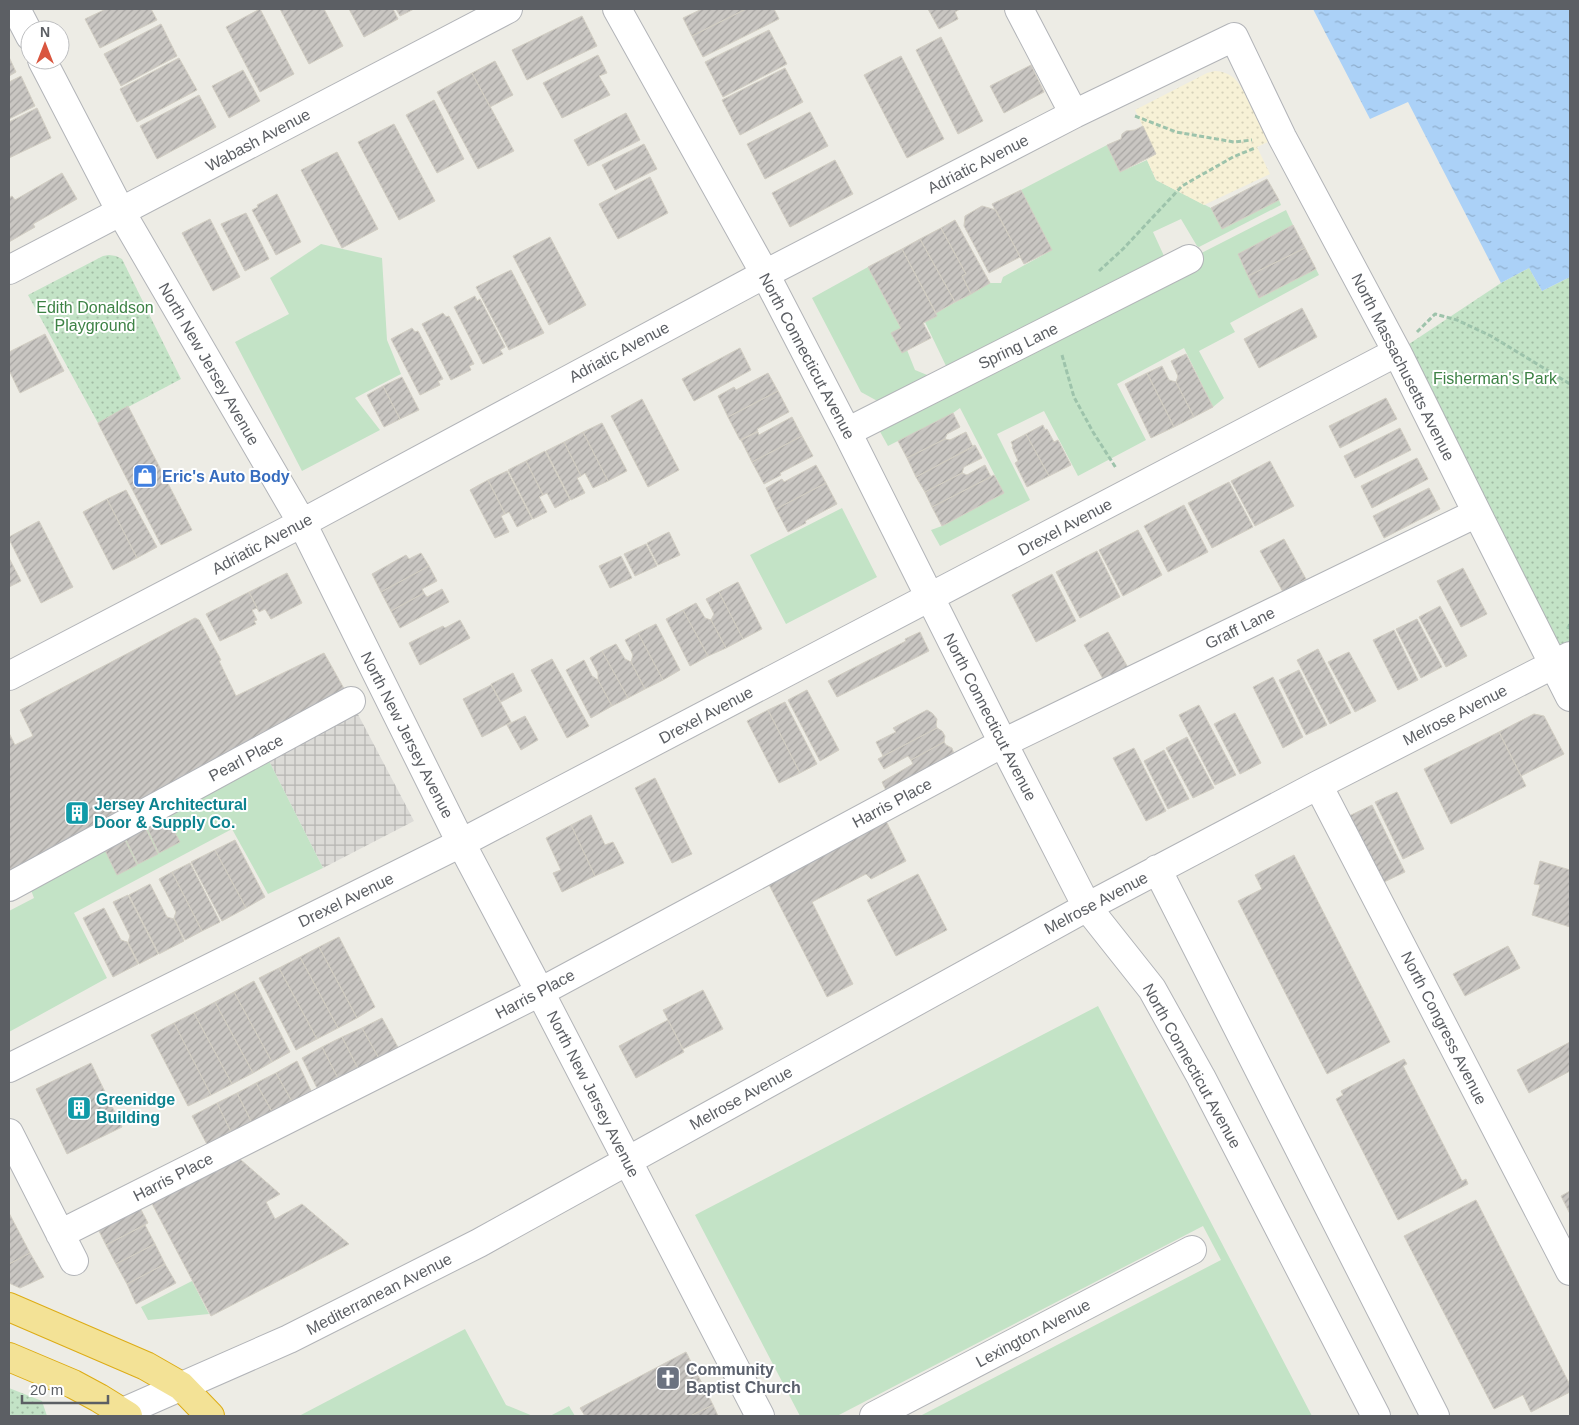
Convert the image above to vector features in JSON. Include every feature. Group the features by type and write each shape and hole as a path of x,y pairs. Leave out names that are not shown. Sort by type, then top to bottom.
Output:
{"highway":[{"path":"9,1307 146,1366 181,1386 210,1416"},
{"path":"9,1357 73,1384 126,1414"}],"street":[{"name":"Wabash Avenue","path":"9,270 508,9"},
{"name":"North Connecticut Avenue","path":"617,9 764,274 847,432 1087,907 1152,989 1201,1077 1376,1416"},
{"path":"1019,9 1074,114"},
{"name":"Adriatic Avenue","path":"9,676 302,523 764,274 1074,114 1234,37"},
{"name":"North Massachusetts Avenue","path":"1234,37 1282,137 1397,352 1477,513 1562,660 1570,697"},
{"name":"North New Jersey Avenue","path":"47,70 121,212 302,523 461,843 760,1416"},
{"name":"Spring Lane","path":"847,432 1188,259"},
{"name":"Drexel Avenue","path":"9,1068 461,843 1397,352"},
{"name":"Graff Lane","path":"1003,743 1477,513"},
{"name":"Melrose Avenue","path":"628,1161 1087,907 1318,785 1562,660"},
{"name":"Pearl Place","path":"9,887 351,701"},
{"name":"Harris Place","path":"60,1234 540,992 1003,743"},
{"name":"North Congress Avenue","path":"1318,785 1570,1271"},
{"path":"1158,870 1434,1416"},
{"path":"9,1133 74,1262"},
{"name":"Mediterranean Avenue","path":"126,1414 181,1386 289,1339 462,1252 628,1161"},
{"name":"Lexington Avenue","path":"874,1416 1192,1250"}],"path":[{"path":"1102,101 1176,132 1234,142 1282,137"},
{"path":"1397,352 1435,314 1457,320 1491,336 1570,384"}],"shaded area":[{"path":"351,701 414,821 323,868 263,749"}],"green space":[{"path":"1107,145 1120,172 1147,160 1156,180 1211,208 1222,229 1279,200 1281,205 1199,247 1181,219 1153,232 1170,269 1286,210 1293,225 1238,254 1259,298 1316,269 1319,275 1230,323 1235,332 1199,351 1224,398 1213,407 1184,348 1117,384 1146,440 1078,476 1044,411 997,434 1030,500 940,546 931,530 1004,493 960,408 888,446 873,419 892,409 861,392 812,298 868,267 901,328 892,333 907,350 915,370 932,377 947,368 925,322 937,316 936,313 990,283 1001,283 1003,277 1052,250 1021,190"},
{"path":"321,244 382,258 387,340 401,374 355,398 380,430 302,471 235,342 289,314 270,278"},
{"name":"Edith Donaldson Playground","path":"109,255 122,259 181,379 98,423 28,295 103,256"},
{"name":"Fisherman's Park","path":"1529,268 1542,291 1570,277 1570,656 1553,665 1397,352 1501,283"},
{"path":"842,508 877,577 786,624 750,555"},
{"path":"263,749 323,868 268,894 232,829 74,913 107,978 9,1032 9,911 34,898 26,877"},
{"path":"1098,1006 1312,1416 920,1416 1221,1260 1203,1226 837,1416 800,1416 695,1215"},
{"path":"192,1281 209,1314 148,1320 141,1307"},
{"path":"465,1329 506,1405 533,1416 299,1416"},
{"path":"9,1388 42,1401 47,1416 9,1416"},
{"path":"569,1406 575,1416 550,1416"}],"sand":[{"path":"1215,71 1225,73 1234,78 1248,99 1268,142 1257,147 1270,174 1204,205 1156,180 1147,160 1156,154 1135,110 1207,73"}],"water":[{"path":"1313,9 1570,9 1570,277 1542,291 1529,268 1501,283 1408,102 1370,119"}],"building":[{"path":"106,9 151,9 157,20 100,48 85,19"},
{"path":"260,9 294,74 260,92 226,27"},
{"path":"280,9 324,9 343,46 309,64"},
{"path":"349,9 393,9 398,19 364,37"},
{"path":"396,9 414,9 400,16"},
{"path":"702,9 746,9 692,36 683,18"},
{"path":"746,9 774,9 779,19 703,57 692,36"},
{"path":"928,9 960,9 955,12 958,19 939,29"},
{"path":"582,16 597,46 527,80 512,50"},
{"path":"161,24 177,56 121,86 104,54"},
{"path":"769,30 787,64 723,97 705,62"},
{"path":"941,37 983,121 958,134 916,50"},
{"path":"598,55 607,73 599,76 610,95 562,118 543,83"},
{"path":"901,56 944,139 907,158 864,75"},
{"path":"9,57 16,72 9,76"},
{"path":"179,58 197,90 137,122 120,89"},
{"path":"495,61 513,95 490,107 472,73"},
{"path":"1031,65 1044,92 1004,113 990,86"},
{"path":"785,68 803,102 740,135 722,100"},
{"path":"243,70 260,101 229,118 212,86"},
{"path":"472,73 514,151 478,169 437,92"},
{"path":"21,76 35,106 9,119 9,82"},
{"path":"199,95 216,127 157,159 140,126"},
{"path":"434,100 464,159 437,173 406,115"},
{"path":"37,108 51,138 9,158 9,122"},
{"path":"810,112 828,146 765,179 747,144"},
{"path":"626,113 640,140 588,166 574,140"},
{"path":"394,124 435,201 399,220 358,142"},
{"path":"1143,126 1156,154 1120,172 1107,145 1121,139 1122,134 1126,131 1135,130"},
{"path":"644,144 657,169 615,190 602,165"},
{"path":"337,152 378,229 342,248 301,170"},
{"path":"835,160 853,194 790,227 772,193"},
{"path":"62,173 77,199 33,224 35,227 9,242 9,198 12,196 15,200"},
{"path":"650,177 668,213 618,239 599,204"},
{"path":"1267,179 1279,200 1222,229 1211,208"},
{"path":"1021,190 1052,250 1024,264 992,204"},
{"path":"277,194 301,242 276,255 252,210 258,207 257,205"},
{"path":"982,206 996,210 1020,257 989,273 964,226 965,216"},
{"path":"246,213 269,259 245,271 221,224"},
{"path":"210,219 240,277 213,291 182,233"},
{"path":"955,220 990,283 971,294 962,276 966,274 941,228"},
{"path":"1293,225 1305,248 1248,276 1238,254"},
{"path":"941,228 966,274 962,276 971,294 955,302 920,239"},
{"path":"550,237 586,305 549,325 513,256"},
{"path":"920,239 955,302 936,313 902,249"},
{"path":"1305,248 1316,269 1259,298 1248,276"},
{"path":"902,249 937,316 923,323 931,338 902,353 891,333 901,328 868,267"},
{"path":"511,270 544,333 509,350 476,287"},
{"path":"475,296 477,301 480,299 505,347 500,350 503,354 483,364 454,307"},
{"path":"1302,308 1317,337 1259,368 1244,339"},
{"path":"443,313 446,317 449,316 474,364 469,366 471,370 451,380 422,324"},
{"path":"412,328 415,332 418,331 443,379 438,381 440,385 420,395 391,339"},
{"path":"45,334 64,371 20,393 9,370 9,352"},
{"path":"740,348 751,370 694,401 682,379"},
{"path":"1186,354 1213,407 1194,417 1176,382 1178,376 1171,361"},
{"path":"1162,366 1169,380 1176,382 1194,417 1174,427 1147,373"},
{"path":"768,373 778,391 728,417 718,396 734,387 736,390"},
{"path":"1147,373 1174,427 1151,438 1125,384"},
{"path":"402,377 419,410 400,419 383,386"},
{"path":"383,386 400,419 384,427 367,395"},
{"path":"778,391 789,412 740,440 728,417"},
{"path":"1386,398 1397,419 1340,448 1329,426"},
{"path":"642,399 679,470 648,487 611,416"},
{"name":"Eric's Auto Body","path":"128,406 192,530 161,545 98,423"},
{"path":"953,413 960,427 947,434 945,439 907,458 898,441"},
{"path":"792,417 802,436 752,462 741,440 758,432 759,435"},
{"path":"602,423 627,471 608,481 583,432"},
{"path":"1043,425 1054,442 1058,440 1071,465 1049,476 1026,434"},
{"path":"1400,428 1411,450 1355,478 1344,456"},
{"path":"583,432 608,481 593,488 585,473 581,476 564,442"},
{"path":"966,432 973,447 916,477 907,458 945,439 950,440"},
{"path":"1026,434 1049,476 1027,487 1015,463 1018,461 1011,442"},
{"path":"802,436 813,456 780,473 781,475 764,484 752,462"},
{"path":"564,442 581,476 577,478 585,493 571,500 546,451"},
{"path":"975,445 982,458 964,467 962,473 925,492 916,477"},
{"path":"545,451 570,500 555,508 547,493 543,495 526,461"},
{"path":"1417,458 1428,479 1372,508 1361,486"},
{"path":"526,461 543,495 539,497 547,512 533,519 508,470"},
{"path":"1270,461 1294,506 1255,526 1231,481"},
{"path":"816,465 826,483 776,509 766,488 782,479 784,482"},
{"path":"985,465 991,477 932,507 925,492 962,473 967,475"},
{"path":"507,471 532,519 517,527 509,512 505,514 488,480"},
{"path":"994,475 1004,493 942,526 932,507"},
{"path":"488,480 505,514 501,516 509,532 495,538 470,490"},
{"path":"1229,482 1253,527 1212,548 1188,503"},
{"path":"826,483 837,504 788,532 776,509"},
{"path":"1429,488 1440,509 1384,538 1373,516"},
{"path":"126,490 157,547 137,558 107,499"},
{"path":"107,499 137,558 113,570 83,512"},
{"path":"1184,505 1208,552 1168,572 1144,526"},
{"path":"39,521 73,587 41,603 9,539 9,537"},
{"path":"1138,530 1162,575 1123,596 1099,550"},
{"path":"669,532 680,555 658,565 647,543"},
{"path":"1284,539 1306,579 1283,592 1260,551"},
{"path":"646,544 657,566 635,576 624,554"},
{"path":"1097,551 1120,597 1080,618 1056,572"},
{"path":"421,553 429,566 381,592 372,574 406,555 409,559"},
{"path":"621,556 632,578 610,588 599,566"},
{"path":"9,558 21,581 9,587"},
{"path":"429,566 437,581 422,589 424,593 391,611 381,592"},
{"path":"1463,568 1487,614 1461,627 1437,581"},
{"path":"287,573 302,603 271,619 265,609 259,612 249,592"},
{"path":"1052,574 1076,621 1036,642 1012,595"},
{"path":"738,582 762,629 743,639 719,592"},
{"path":"442,589 449,602 400,628 391,611 424,593 427,597"},
{"path":"249,592 257,608 252,610 257,620 254,621 256,624 220,641 206,614"},
{"path":"719,592 743,639 726,648 711,620 714,614 706,599"},
{"path":"696,603 705,618 711,620 726,648 708,656 683,610"},
{"path":"1440,606 1467,656 1446,667 1419,617"},
{"path":"683,610 708,656 690,666 666,619"},
{"name":"Jersey Architectural Door & Supply Co.","path":"195,618 199,620 221,660 219,661 236,696 324,653 351,701 9,887 9,733 15,745 33,736 20,710"},
{"path":"1417,619 1442,667 1421,678 1396,629"},
{"path":"460,620 470,638 420,665 409,643 443,626 445,628"},
{"path":"656,624 680,670 663,680 638,633"},
{"path":"1394,630 1418,680 1398,690 1373,640"},
{"path":"920,632 929,651 837,697 828,681"},
{"path":"1108,632 1131,673 1107,686 1084,645"},
{"path":"638,633 663,680 645,689 631,662 633,655 625,640"},
{"path":"616,644 625,659 631,662 645,689 628,698 602,651"},
{"path":"1318,649 1351,713 1330,724 1297,660"},
{"path":"602,651 628,698 612,706 598,680 598,673 590,658"},
{"path":"1349,652 1376,701 1355,712 1328,662"},
{"path":"552,659 589,726 567,738 531,670"},
{"path":"584,660 592,676 598,680 612,706 591,718 566,670"},
{"path":"1299,670 1327,725 1306,735 1279,680"},
{"path":"513,673 522,691 501,702 491,684"},
{"path":"1273,677 1303,737 1283,748 1253,687"},
{"path":"491,685 511,722 482,737 463,699"},
{"path":"807,690 839,750 820,761 788,700"},
{"path":"785,702 817,764 800,773 768,710"},
{"path":"1199,705 1236,775 1215,785 1179,715"},
{"path":"768,710 800,773 779,783 747,721"},
{"path":"927,710 937,719 937,728 883,756 876,742 896,732 893,728"},
{"path":"1235,713 1261,763 1240,774 1214,724"},
{"path":"1534,714 1544,716 1564,754 1521,776 1499,732"},
{"path":"525,716 538,740 521,750 507,725"},
{"path":"937,728 945,736 944,742 911,760 908,756 884,769 878,759"},
{"path":"1499,732 1526,786 1451,824 1424,769"},
{"path":"1187,737 1214,788 1193,798 1166,748"},
{"path":"944,742 952,748 954,754 888,795 882,782 913,764 911,760"},
{"path":"1134,748 1166,811 1146,821 1113,758"},
{"path":"1164,750 1189,799 1168,809 1144,761"},
{"path":"655,778 692,854 672,863 635,788"},
{"path":"1397,792 1424,849 1403,859 1375,802"},
{"path":"1372,805 1405,872 1382,883 1349,816"},
{"path":"163,810 180,842 159,853 143,819"},
{"path":"591,815 605,845 613,842 624,863 595,876 571,825"},
{"path":"884,817 906,861 871,879 866,874 812,902 853,984 827,997 765,877"},
{"path":"142,821 158,854 138,864 122,831"},
{"path":"571,825 595,876 562,892 553,873 561,870 546,838"},
{"path":"121,832 137,865 117,875 101,842"},
{"path":"235,840 265,897 246,908 215,850"},
{"path":"215,850 246,908 222,921 191,862"},
{"path":"1294,855 1390,1042 1327,1074 1238,901 1262,889 1255,875"},
{"path":"1540,861 1570,870 1570,927 1532,915 1540,885 1534,884"},
{"path":"190,863 220,922 202,931 172,872"},
{"path":"172,872 202,931 185,940 174,918 176,912 159,879"},
{"path":"918,874 947,930 896,956 867,900"},
{"path":"150,884 167,917 174,919 184,941 159,954 129,895"},
{"path":"128,895 158,954 139,964 128,942 130,936 113,902"},
{"path":"104,908 121,940 127,942 138,964 113,977 83,918"},
{"path":"339,937 375,1007 357,1018 319,947"},
{"path":"1508,946 1520,968 1465,996 1453,974"},
{"path":"319,947 357,1018 338,1028 300,957"},
{"path":"300,957 338,1028 317,1039 279,968"},
{"path":"279,968 317,1039 296,1050 259,978"},
{"path":"254,981 290,1052 272,1062 234,992"},
{"path":"703,990 723,1029 683,1049 663,1010"},
{"path":"234,992 272,1062 253,1073 215,1002"},
{"path":"215,1002 253,1073 232,1084 194,1013"},
{"path":"194,1013 232,1084 211,1095 174,1023"},
{"path":"382,1018 400,1051 381,1062 362,1028"},
{"path":"668,1020 684,1052 636,1078 619,1046"},
{"path":"174,1023 211,1095 188,1106 151,1035"},
{"path":"362,1028 381,1062 360,1073 342,1037"},
{"path":"342,1037 362,1076 342,1086 322,1047"},
{"path":"1570,1042 1570,1071 1529,1093 1517,1070"},
{"path":"322,1047 342,1086 321,1096 302,1058"},
{"path":"1404,1059 1407,1064 1403,1066 1462,1181 1466,1179 1468,1184 1398,1220 1336,1099 1343,1095 1341,1091"},
{"path":"297,1061 314,1097 295,1107 276,1073"},
{"name":"Greenidge Building","path":"91,1063 122,1127 67,1154 36,1089"},
{"path":"276,1073 295,1107 275,1117 256,1083"},
{"path":"256,1083 275,1117 254,1127 237,1093"},
{"path":"237,1093 254,1127 234,1138 217,1103"},
{"path":"217,1103 234,1138 210,1150 192,1116"},
{"path":"233,1153 280,1194 266,1202 275,1219 302,1204 349,1244 211,1316 149,1198"},
{"path":"1570,1191 1570,1214 1561,1196"},
{"path":"1476,1200 1570,1385 1570,1392 1531,1412 1523,1395 1494,1409 1404,1236"},
{"path":"138,1204 148,1223 106,1245 96,1225"},
{"path":"9,1213 30,1253 9,1264"},
{"path":"145,1225 155,1244 116,1264 106,1245"},
{"path":"155,1244 165,1264 127,1284 116,1264"},
{"path":"30,1253 44,1277 20,1288 9,1283 9,1264"},
{"path":"165,1264 176,1283 136,1304 127,1284"},
{"name":"Community Baptist Church","path":"686,1352 713,1405 690,1416 585,1416 580,1408"},
{"path":"713,1405 718,1416 690,1416"}],"place":[{"name":"Eric's Auto Body","path":"145,476"},
{"name":"Jersey Architectural Door & Supply Co.","path":"77,813"},
{"name":"Greenidge Building","path":"79,1108"},
{"name":"Community Baptist Church","path":"668,1378"}]}
